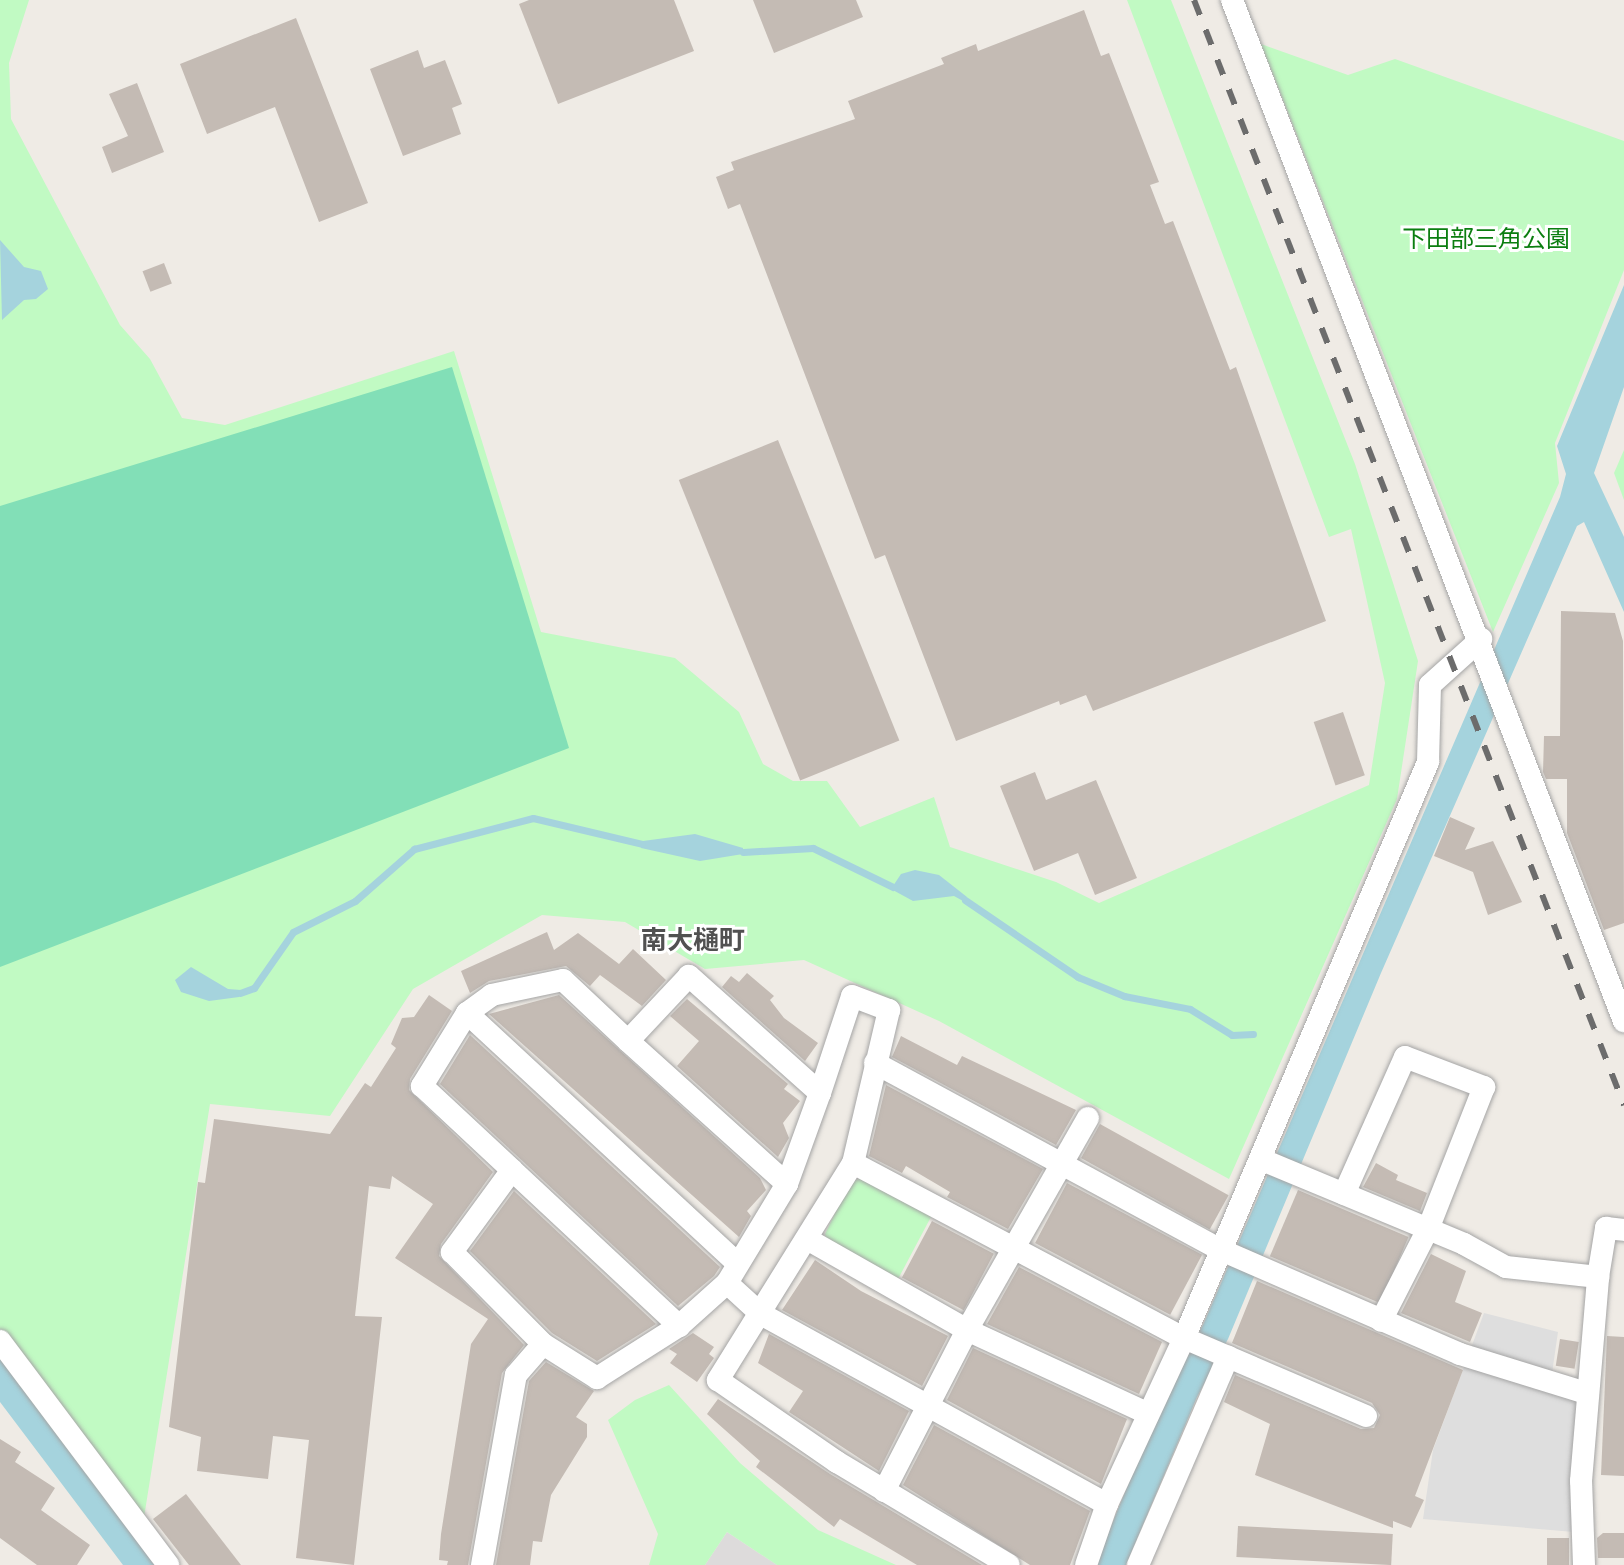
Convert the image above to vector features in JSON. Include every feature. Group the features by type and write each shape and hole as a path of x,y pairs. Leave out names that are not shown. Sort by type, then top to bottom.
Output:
{"street":[{"path":"1232,0 1481,639 1624,1021"},
{"path":"1086,1565 1107,1504 1184,1338 1428,762 1430,685 1481,639"},
{"path":"628,1041 689,976 820,1093"},
{"path":"679,1326 422,1086 467,1013 492,995 563,980 787,1184"},
{"path":"512,1170 452,1252 543,1344 597,1378 679,1326 732,1273 787,1184 852,996 889,1010 853,1163 718,1380 884,1491 1009,1565"},
{"path":"467,1013 732,1273 761,1314 929,1409 1107,1504"},
{"path":"1344,1194 1405,1057 1484,1087 1428,1229 1381,1321"},
{"path":"875,1063 1221,1250 1460,1354 1586,1393"},
{"path":"884,1491 929,1409 967,1330 1088,1118"},
{"path":"1260,1159 1428,1229 1506,1267 1598,1277"},
{"path":"853,1163 1184,1338 1366,1416"},
{"path":"1584,1565 1586,1393 1598,1277 1606,1228 1624,1230"},
{"path":"807,1239 967,1330 1147,1413"},
{"path":"0,1341 168,1565"},
{"path":"482,1565 516,1375 543,1344"},
{"path":"1138,1565 1228,1357"}],"shaded area":[{"path":"1484,1313 1558,1332 1552,1373 1580,1383 1574,1532 1423,1519 1433,1450"},
{"path":"727,1532 777,1565 705,1565"}],"green space":[{"path":"0,0 29,0 9,63 11,119 120,325 150,359 182,418 225,425 454,351 541,632 675,658 739,712 763,764 793,781 827,781 860,827 934,797 950,847 1056,882 1099,903 1369,785 1385,683 1351,529 1329,537 1127,0 1171,0 1355,464 1418,661 1397,799 1229,1179 939,1021 804,960 705,969 625,922 542,915 413,989 330,1116 210,1104 138,1555 0,1373"},
{"name":"下田部三角公園","path":"1261,44 1348,75 1395,59 1624,141 1624,270 1555,443 1559,483 1493,632"},
{"path":"452,367 569,748 0,967 0,506"},
{"path":"1624,450 1624,500 1614,473"},
{"path":"863,1178 932,1215 897,1281 827,1243 825,1234 850,1182"},
{"path":"669,1385 740,1463 818,1530 896,1565 777,1565 727,1532 705,1565 649,1565 658,1534 608,1420 635,1400"}],"water":[{"path":"0,240 24,267 41,271 48,289 36,299 24,300 2,320"},
{"path":"1624,285 1624,387 1594,473 1624,537 1624,612 1584,522 1577,526 1381,973 1228,1339 1197,1397 1126,1565 1095,1565 1166,1393 1203,1325 1560,497 1566,474 1557,446"},
{"path":"695,834 743,848 743,854 700,861 641,848 643,841"},
{"path":"915,870 939,875 967,897 963,901 954,896 913,901 891,889 901,874"},
{"path":"191,967 228,989 241,990 239,997 209,1001 181,992 175,980"},
{"path":"0,1359 156,1565 123,1565 0,1402"}],"building":[{"path":"529,0 674,0 694,51 558,104 519,4"},
{"path":"753,0 856,0 863,17 774,53"},
{"path":"1084,10 1101,56 1109,53 1159,182 1150,185 1165,224 1173,221 1230,370 1236,367 1326,621 1093,711 1086,695 1060,705 1059,701 956,741 885,555 875,559 740,204 728,209 716,177 734,170 731,162 855,119 848,101 944,64 941,58 976,44 978,51"},
{"path":"296,18 368,203 319,222 275,107 207,134 180,64"},
{"path":"418,50 424,68 445,60 462,104 452,108 461,134 403,156 370,69"},
{"path":"137,83 164,152 112,173 102,147 128,136 109,94"},
{"path":"164,263 172,284 150,292 143,271"},
{"path":"778,440 899,740 800,780 679,480"},
{"path":"1561,611 1615,613 1623,641 1624,923 1604,930 1567,833 1567,779 1546,779 1543,772 1544,736 1560,736"},
{"path":"1343,712 1365,775 1336,785 1314,722"},
{"path":"1035,772 1046,800 1096,780 1137,878 1095,895 1078,853 1034,871 1000,786"},
{"path":"1450,817 1475,828 1465,850 1493,841 1522,902 1488,915 1473,872 1434,856"},
{"path":"547,932 554,950 578,933 619,964 633,949 666,980 642,1006 600,975 590,986 566,966 489,981 470,993 461,971"},
{"path":"747,973 774,996 770,1000 784,1018 818,1043 805,1061 722,987 731,976 739,982"},
{"path":"429,995 452,1011 410,1079 409,1090 493,1172 441,1244 439,1256 524,1345 502,1373 468,1565 447,1565 448,1561 439,1560 441,1534 471,1344 488,1319 395,1258 433,1204 392,1176 390,1189 369,1186 355,1316 382,1317 354,1565 296,1558 309,1440 273,1436 268,1479 197,1471 201,1437 169,1427 198,1182 205,1183 214,1119 330,1134 365,1083 371,1087 396,1048 391,1044 402,1018 414,1017"},
{"path":"559,995 760,1178 766,1190 747,1211 751,1216 739,1237 489,1014"},
{"path":"687,999 788,1084 784,1089 800,1101 783,1123 789,1138 778,1157 677,1066 699,1041 670,1016"},
{"path":"470,1035 720,1267 714,1276 678,1306 440,1084"},
{"path":"901,1036 957,1065 962,1056 1076,1110 1056,1145 892,1057"},
{"path":"886,1085 1043,1169 1008,1229 947,1197 950,1192 906,1166 902,1173 869,1156"},
{"path":"1100,1124 1229,1195 1210,1229 1081,1158"},
{"path":"1376,1163 1398,1175 1396,1180 1427,1193 1420,1211 1363,1187"},
{"path":"1067,1183 1202,1255 1170,1315 1035,1243"},
{"path":"1298,1190 1408,1237 1380,1303 1270,1256"},
{"path":"514,1191 656,1324 597,1361 552,1333 470,1251"},
{"path":"932,1221 994,1254 964,1310 902,1278"},
{"path":"1431,1254 1466,1271 1455,1302 1482,1313 1470,1342 1401,1313"},
{"path":"815,1260 861,1291 948,1336 922,1386 782,1310"},
{"path":"1019,1267 1162,1342 1139,1394 987,1324"},
{"path":"1257,1281 1463,1370 1415,1496 1424,1500 1411,1528 1393,1521 1393,1528 1255,1475 1270,1424 1224,1402 1235,1375 1361,1429 1374,1428 1380,1415 1372,1403 1232,1343"},
{"path":"693,1333 714,1347 709,1354 714,1358 697,1382 670,1363 677,1354 669,1349"},
{"path":"769,1334 909,1411 879,1471 789,1412 803,1391 758,1363"},
{"path":"1607,1336 1624,1337 1624,1476 1601,1475"},
{"path":"1560,1339 1579,1342 1575,1369 1556,1366"},
{"path":"973,1348 1127,1419 1101,1484 947,1400"},
{"path":"546,1362 594,1391 576,1417 587,1424 587,1437 551,1495 542,1542 533,1541 530,1565 496,1565 529,1381"},
{"path":"718,1399 830,1474 982,1565 917,1565 840,1519 834,1527 756,1467 760,1461 707,1414"},
{"path":"934,1425 1090,1511 1070,1565 1030,1565 903,1485"},
{"path":"0,1439 21,1452 15,1462 55,1488 41,1510 90,1545 77,1565 37,1565 0,1538"},
{"path":"186,1494 241,1565 189,1565 153,1519"},
{"path":"1238,1526 1393,1534 1391,1565 1236,1557"},
{"path":"1603,1533 1624,1533 1624,1558 1598,1558 1597,1538"},
{"path":"1547,1538 1569,1538 1569,1565 1547,1565"}],"waterway":[{"path":"240,993 254,988 293,932 355,901 414,849 533,818 642,844"},
{"path":"743,852 813,848 893,887"},
{"path":"965,900 1078,977 1124,996 1190,1009 1232,1035 1253,1034"}],"railway":[{"path":"1194,0 1624,1105"}],"district":[{"name":"南大樋町","path":"693,940"}]}
